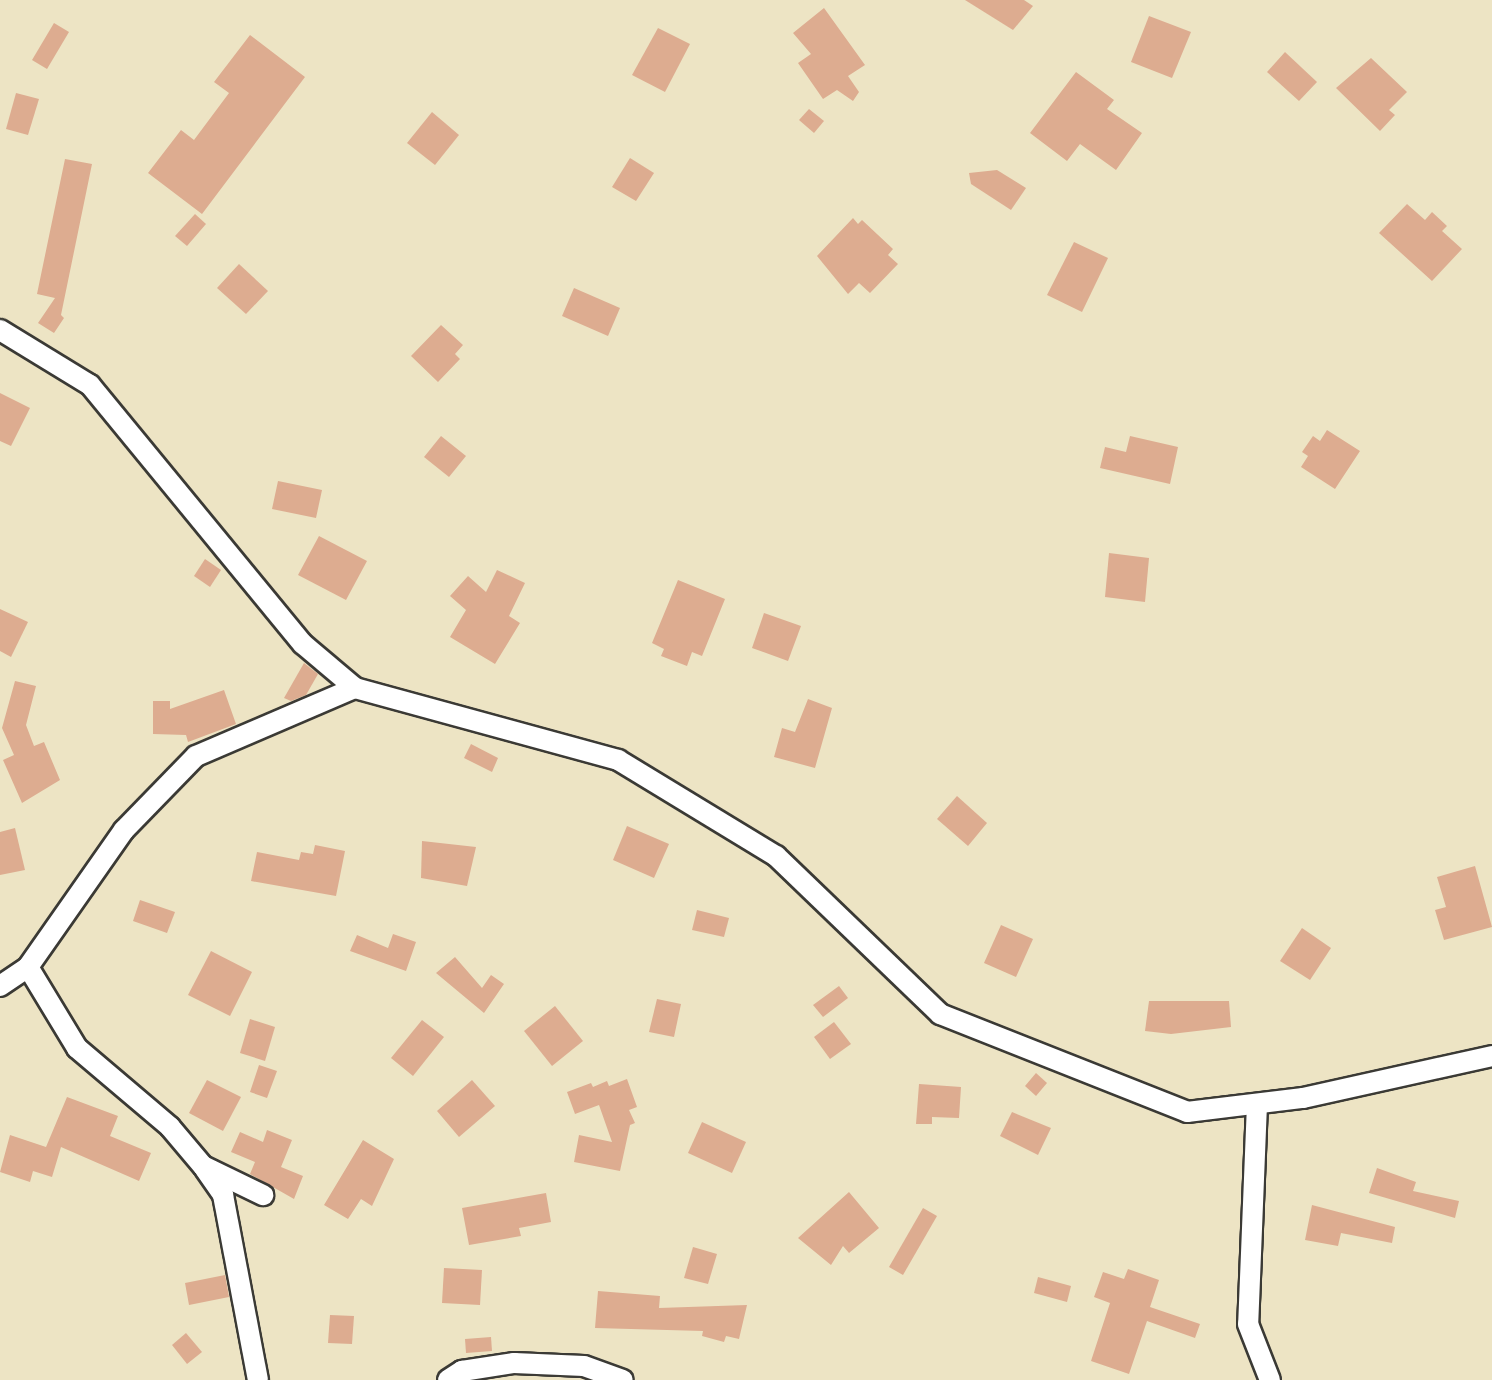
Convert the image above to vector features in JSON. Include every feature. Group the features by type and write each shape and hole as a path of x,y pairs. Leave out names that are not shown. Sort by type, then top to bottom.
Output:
{"street":[{"path":"0,330 90,385 303,644 355,688 618,760 776,856 940,1014 1187,1112 1257,1104 1492,1056"},
{"path":"0,986 28,967 124,830 196,756 355,688"},
{"path":"28,967 77,1048 170,1127 223,1195 258,1380"},
{"path":"1257,1104 1248,1324 1270,1380"},
{"path":"203,1166 263,1195"},
{"path":"448,1380 462,1371 514,1363 584,1366 623,1380"}],"building":[{"path":"965,0 1024,0 1033,6 1013,30"},
{"path":"824,8 865,65 848,76 859,92 853,101 837,90 823,99 798,63 811,54 793,33"},
{"path":"1149,16 1191,32 1172,78 1131,62"},
{"path":"54,23 69,32 47,69 32,60"},
{"path":"658,28 690,44 665,92 632,75"},
{"path":"250,35 305,77 202,214 148,173 181,130 194,140 229,93 214,82"},
{"path":"1285,52 1317,82 1299,101 1267,72"},
{"path":"1371,58 1407,92 1389,110 1395,115 1380,131 1336,88"},
{"path":"1076,72 1114,100 1107,109 1142,133 1116,170 1080,144 1067,161 1030,133"},
{"path":"16,93 39,99 28,135 6,129"},
{"path":"809,109 824,121 814,133 799,120"},
{"path":"432,112 459,135 435,165 407,143"},
{"path":"630,158 654,173 636,201 612,187"},
{"path":"65,159 92,164 61,315 64,318 54,333 38,323 55,298 37,294"},
{"path":"997,170 1026,188 1011,210 971,184 969,173"},
{"path":"1407,204 1425,220 1432,212 1447,226 1442,231 1462,249 1432,281 1379,233"},
{"path":"195,214 206,224 187,246 175,236"},
{"path":"853,218 858,224 862,220 893,249 888,255 898,264 870,293 859,283 848,294 817,256"},
{"path":"1074,242 1108,258 1082,312 1047,295"},
{"path":"239,264 268,291 246,314 217,288"},
{"path":"574,288 620,308 608,336 562,316"},
{"path":"441,325 463,345 455,354 460,359 438,382 411,356"},
{"path":"0,393 30,408 11,446 0,441"},
{"path":"1327,430 1360,451 1335,489 1301,467 1308,456 1302,452 1313,436 1320,441"},
{"path":"441,436 466,456 449,477 424,457"},
{"path":"1130,436 1178,447 1170,484 1100,468 1105,447 1126,452"},
{"path":"278,481 322,490 316,518 272,509"},
{"path":"319,536 367,561 346,600 298,575"},
{"path":"1109,553 1149,558 1145,602 1105,597"},
{"path":"205,559 221,570 210,587 194,576"},
{"path":"497,570 525,583 509,616 520,623 495,664 450,637 466,610 450,596 468,576 486,592"},
{"path":"678,580 725,599 702,656 692,652 687,666 661,656 664,649 652,643"},
{"path":"0,609 28,622 11,657 0,651"},
{"path":"764,613 801,626 788,661 752,648"},
{"path":"304,663 318,674 306,695 291,701 284,698"},
{"path":"15,681 36,686 26,725 34,746 44,742 60,780 22,803 3,760 14,755 2,728"},
{"path":"224,690 236,724 188,742 186,735 153,734 153,701 170,701 170,709"},
{"path":"808,699 832,708 815,768 774,757 782,728 795,732"},
{"path":"471,744 498,758 492,772 464,758"},
{"path":"957,796 987,823 968,846 937,819"},
{"path":"627,826 669,844 654,878 613,860"},
{"path":"15,828 25,870 0,875 0,832"},
{"path":"422,841 476,847 467,886 421,878"},
{"path":"315,845 345,851 336,896 251,881 257,852 299,860 301,852 313,854"},
{"path":"1475,866 1492,927 1444,940 1435,910 1446,907 1437,877"},
{"path":"140,900 175,912 167,933 133,921"},
{"path":"697,910 729,918 724,937 692,930"},
{"path":"1001,925 1033,939 1016,977 984,963"},
{"path":"1302,928 1331,948 1310,980 1280,961"},
{"path":"393,934 416,942 406,971 350,951 357,935 388,948"},
{"path":"211,951 252,972 230,1016 188,995"},
{"path":"455,957 482,988 491,975 504,984 484,1013 436,973"},
{"path":"839,986 848,998 823,1017 813,1005"},
{"path":"657,999 681,1004 674,1037 649,1032"},
{"path":"1149,1001 1229,1001 1231,1027 1171,1034 1145,1031"},
{"path":"555,1006 583,1041 552,1066 524,1031"},
{"path":"250,1019 275,1027 265,1061 240,1053"},
{"path":"422,1020 444,1037 413,1076 391,1058"},
{"path":"834,1022 851,1044 830,1059 814,1037"},
{"path":"259,1065 277,1071 267,1098 250,1092"},
{"path":"1036,1073 1047,1083 1036,1096 1025,1086"},
{"path":"627,1079 637,1107 629,1110 635,1123 630,1125 620,1171 574,1162 579,1135 612,1142 599,1105 575,1114 567,1092 591,1083 593,1087 607,1081 609,1086"},
{"path":"207,1080 241,1097 223,1131 189,1113"},
{"path":"472,1080 495,1106 459,1137 437,1111"},
{"path":"919,1084 961,1087 959,1118 932,1117 932,1124 916,1124"},
{"path":"67,1097 118,1116 110,1136 151,1153 139,1181 61,1147 52,1177 33,1171 30,1182 0,1172 10,1135 46,1147"},
{"path":"1012,1112 1051,1128 1038,1155 1000,1136"},
{"path":"702,1122 746,1142 732,1173 688,1153"},
{"path":"267,1130 292,1140 281,1167 303,1176 294,1199 250,1174 255,1162 231,1152 240,1132 263,1142"},
{"path":"363,1140 394,1159 372,1206 361,1199 348,1219 324,1205"},
{"path":"1377,1168 1416,1182 1413,1191 1459,1201 1455,1218 1369,1193"},
{"path":"849,1192 879,1228 849,1253 843,1246 831,1265 798,1238"},
{"path":"546,1193 551,1222 519,1228 521,1236 469,1245 462,1208"},
{"path":"1312,1205 1395,1227 1392,1243 1341,1233 1338,1246 1305,1240"},
{"path":"923,1208 937,1216 903,1275 889,1267"},
{"path":"693,1247 717,1254 708,1284 684,1278"},
{"path":"444,1268 482,1270 480,1305 442,1303"},
{"path":"1128,1269 1159,1280 1150,1307 1200,1324 1195,1338 1147,1321 1129,1374 1091,1361 1110,1303 1094,1297 1103,1272 1124,1279"},
{"path":"225,1275 229,1297 189,1305 185,1283"},
{"path":"1038,1277 1071,1286 1067,1302 1034,1293"},
{"path":"598,1291 660,1296 659,1308 747,1305 739,1339 726,1336 724,1342 702,1336 703,1331 595,1328"},
{"path":"330,1315 354,1316 352,1344 328,1343"},
{"path":"186,1333 202,1352 187,1364 172,1345"},
{"path":"491,1337 492,1351 466,1353 465,1339"}]}
